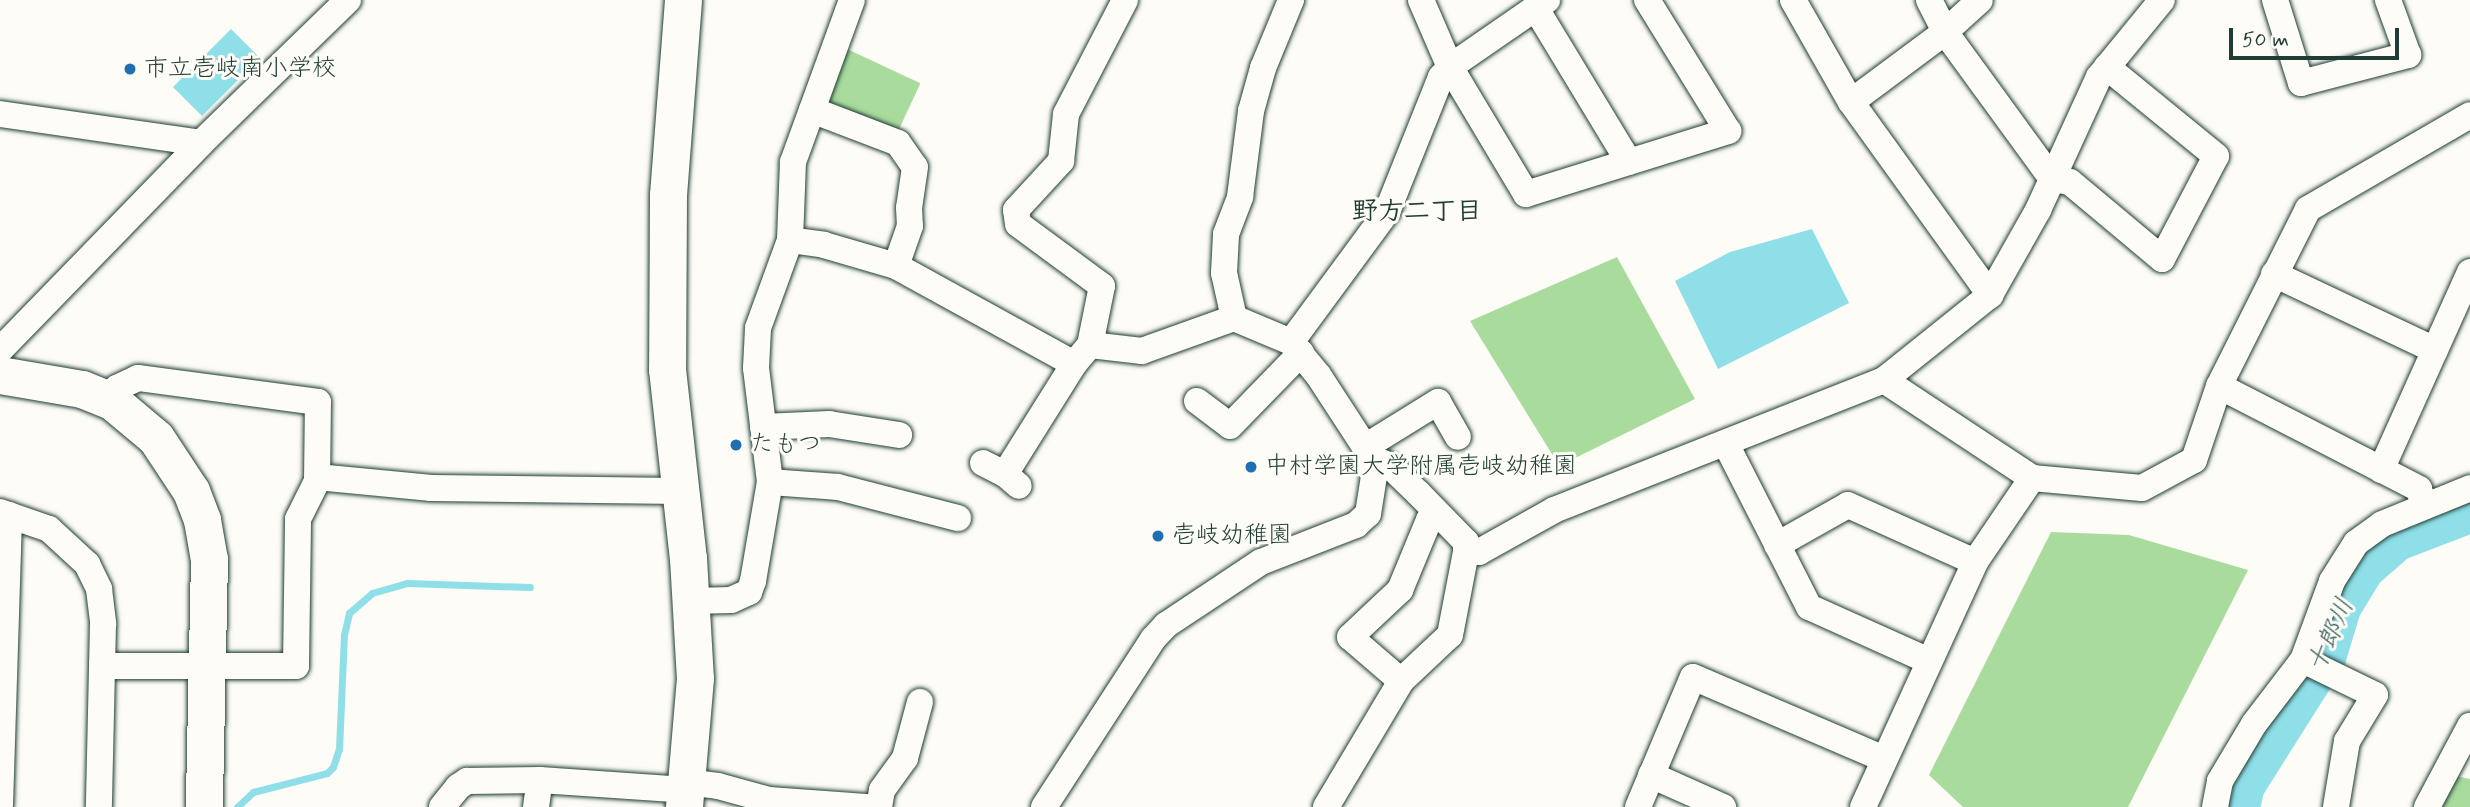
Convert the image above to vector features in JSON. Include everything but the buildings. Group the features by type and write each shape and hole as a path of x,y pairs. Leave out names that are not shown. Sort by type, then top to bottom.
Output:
{"street":[{"path":"204,807 209,559 202,520 191,491 156,438 112,401 82,389 5,374 201,143 348,0"},
{"path":"683,0 668,195 667,369 691,601 695,678 685,793"},
{"path":"691,601 731,600 749,592 770,482 756,368 758,328 790,240 793,162 852,0"},
{"path":"1002,474 1082,355 1102,286 1018,224 1016,210 1061,161 1066,114 1125,0"},
{"path":"1234,318 1224,273 1226,234 1240,197 1251,111 1263,68 1291,0"},
{"path":"1421,0 1450,67 1526,194 1727,131 1647,0"},
{"path":"1793,0 1851,102 1990,295"},
{"path":"1929,0 1945,32 2052,179 2070,183 2162,259 2216,156 2107,67"},
{"path":"1851,102 1945,32 1980,0"},
{"path":"1466,552 1479,552 1554,510 1884,380 1990,295 2038,210 2099,77 2162,0"},
{"path":"2275,0 2301,83 2407,55 2388,0"},
{"path":"1198,401 1230,426 1296,348 1387,212 1441,77 1450,67 1541,4 1629,162"},
{"path":"812,110 898,143 915,167 909,208 910,226 896,266"},
{"path":"0,114 201,143"},
{"path":"1884,380 2032,478 2143,488 2194,460 2219,386 2308,209 2470,115"},
{"path":"790,240 824,245 896,266 1082,355 1142,351 1234,318 1296,348 1368,452 1374,476 1368,514 1356,525 1261,562 1166,625 1153,639 1044,807"},
{"path":"2381,470 2470,272"},
{"path":"2274,274 2435,350"},
{"path":"102,666 296,666 298,519 317,477 317,402 138,378 117,388 112,401"},
{"path":"2219,386 2419,489 2424,506"},
{"path":"1368,452 1438,402 1458,437"},
{"path":"763,427 830,424 899,435"},
{"path":"1726,444 1809,607 1929,661"},
{"path":"1326,807 1401,681 1450,635 1466,552 1466,542 1390,466 1368,452"},
{"path":"317,477 431,488 680,491"},
{"path":"1863,807 1975,562 2032,478"},
{"path":"770,482 838,488 958,518"},
{"path":"2215,807 2220,781 2233,758 2254,724 2304,660 2332,581 2356,543 2382,524 2470,488"},
{"path":"1777,545 1848,505 1975,562"},
{"path":"1401,681 1350,637 1400,590 1429,520 1435,513"},
{"path":"0,787 5,514 49,529 87,564 99,589 103,624 99,807"},
{"path":"2304,660 2375,695 2347,741 2336,807"},
{"path":"1637,807 1693,677 1884,759"},
{"path":"879,807 883,790 905,758 920,702"},
{"path":"2427,807 2470,726"},
{"path":"1651,775 1723,807"},
{"path":"536,807 540,780"},
{"path":"442,807 458,787 467,781 540,780 685,793 718,786 769,800 866,807"}],"green space":[{"path":"847,49 920,83 893,142 820,108"},
{"path":"1617,257 1695,399 1567,462 1555,459 1470,321"},
{"path":"2051,532 2129,535 2248,570 2128,807 1963,807 1929,775"},
{"path":"2455,776 2470,779 2470,807 2439,807"}],"water":[{"path":"231,29 260,58 202,116 173,87"},
{"path":"1812,229 1849,303 1718,369 1675,281 1730,252"}],"waterway":[{"name":"十郎川","path":"2240,807 2245,786 2326,658 2341,608 2364,570 2397,541 2470,513"},
{"path":"237,807 253,792 327,773 333,767 339,749 344,635 349,613 372,593 407,583 530,587"}],"place":[{"name":"市立壱岐南小学校","path":"130,69"},
{"name":"たもつ","path":"736,445"},
{"name":"中村学園大学附属壱岐幼稚園","path":"1251,467"},
{"name":"壱岐幼稚園","path":"1158,536"}],"district":[{"name":"野方二丁目","path":"1417,213"}]}
